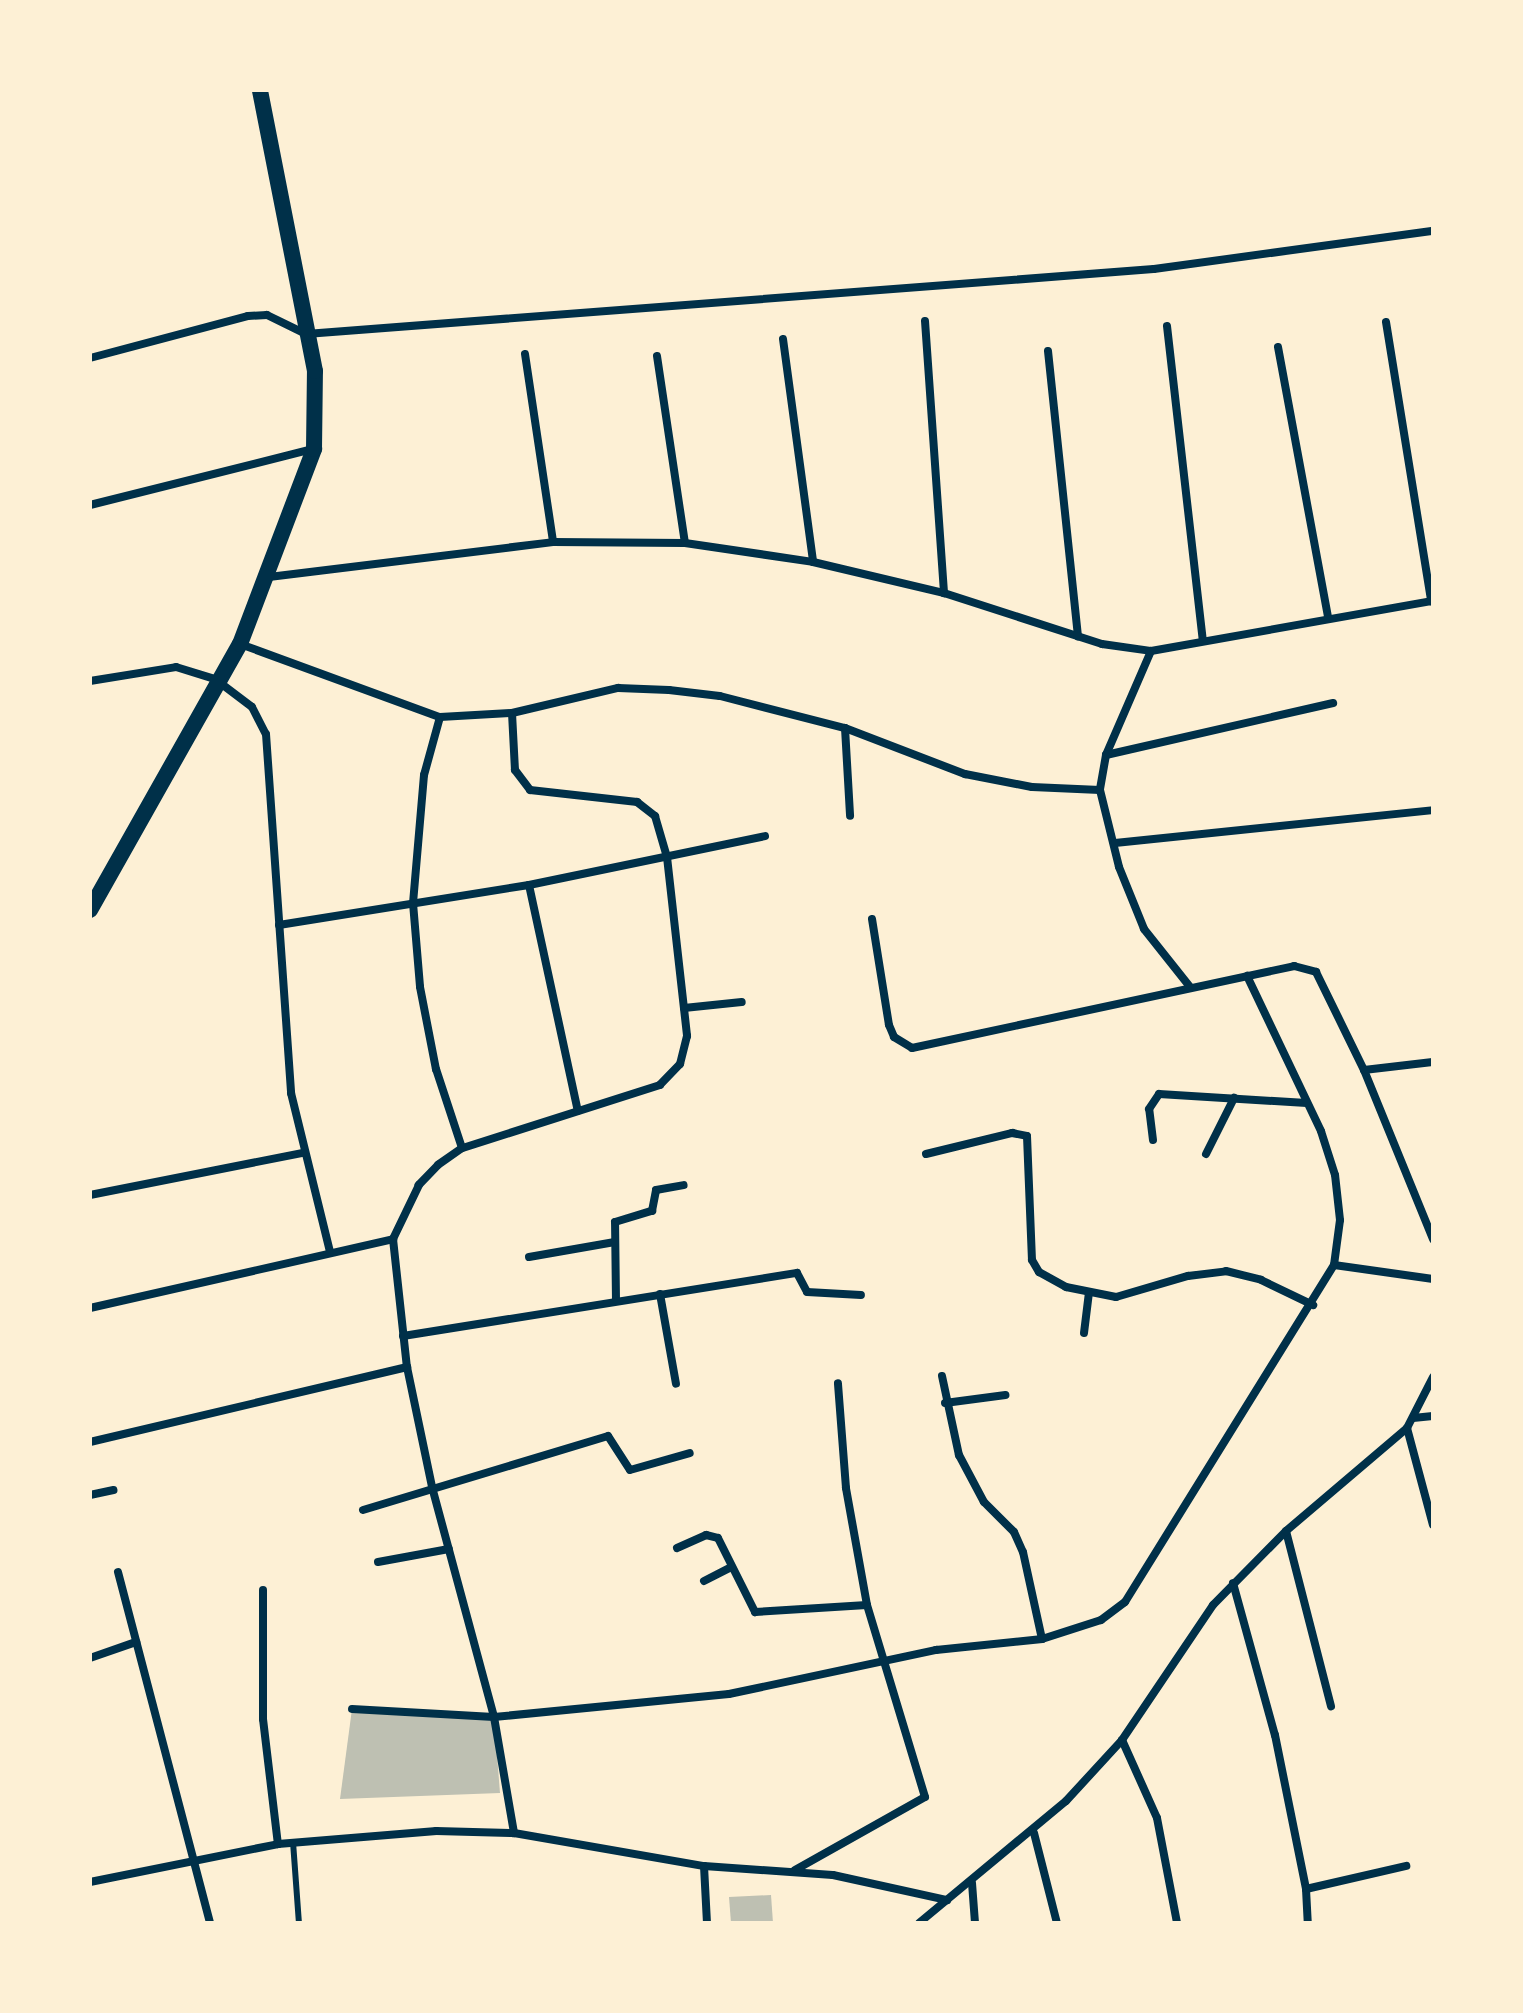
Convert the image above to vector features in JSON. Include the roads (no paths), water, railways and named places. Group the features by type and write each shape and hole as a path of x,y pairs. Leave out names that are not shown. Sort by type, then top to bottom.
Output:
{"main road":[{"path":"90,910 215,679 240,644 269,577 314,449 318,410 260,90"}],"street":[{"path":"90,358 248,316 267,315 306,334 1154,269 1433,231"},
{"path":"925,321 944,593"},
{"path":"269,577 553,542 685,543 813,562 944,593 1078,636 1151,651 1432,601 1386,322"},
{"path":"1167,326 1203,640"},
{"path":"783,339 813,562"},
{"path":"1278,347 1328,618"},
{"path":"1048,351 1078,636"},
{"path":"525,354 553,542"},
{"path":"657,356 685,543"},
{"path":"90,505 314,449"},
{"path":"240,644 440,717 512,713 590,691 669,690 720,696 845,728 965,774 1032,787 1100,790"},
{"path":"1151,651 1106,755 1100,790 1119,867 1144,929 1191,988"},
{"path":"90,681 176,667 215,679 252,707 266,734 291,1093 303,1153 330,1252"},
{"path":"1106,755 1333,703"},
{"path":"512,713 515,770 530,790 637,802 655,816 667,857 687,1036 680,1064 660,1085 462,1148 419,1185 393,1239 407,1367 432,1487 494,1717 514,1833"},
{"path":"440,717 424,775 413,903 420,987 436,1069 462,1148"},
{"path":"845,728 850,816"},
{"path":"1115,843 1433,810"},
{"path":"279,925 529,885 765,836"},
{"path":"529,885 578,1111"},
{"path":"872,919 889,1025 894,1037 912,1048 1294,966 1316,972 1326,984 1364,1070 1433,1239"},
{"path":"352,1709 494,1717 729,1694 884,1661 1042,1639 1101,1620 1125,1602 1313,1305 1334,1265 1340,1220 1335,1175 1307,1103 1247,976"},
{"path":"684,1008 742,1002"},
{"path":"1364,1070 1433,1062"},
{"path":"1153,1140 1149,1109 1159,1094 1307,1103"},
{"path":"1206,1154 1234,1098"},
{"path":"926,1154 1012,1133 1027,1136 1032,1260 1039,1272 1089,1294 1133,1295 1188,1276 1226,1271 1261,1280 1313,1305"},
{"path":"90,1195 303,1153"},
{"path":"616,1301 617,1220 652,1211 656,1190 684,1185"},
{"path":"90,1308 393,1239"},
{"path":"529,1257 615,1242"},
{"path":"1334,1265 1433,1279"},
{"path":"403,1336 797,1273 807,1292 861,1295"},
{"path":"660,1294 676,1384"},
{"path":"1084,1333 1089,1294"},
{"path":"90,1442 407,1367"},
{"path":"942,1376 945,1403 970,1479 1014,1532 1023,1552 1042,1639"},
{"path":"919,1923 1034,1833 1122,1740 1213,1605 1286,1531 1407,1428 1433,1377"},
{"path":"794,1871 925,1797 867,1605 846,1488 838,1383"},
{"path":"945,1403 1005,1395"},
{"path":"1413,1418 1433,1416"},
{"path":"1407,1428 1433,1525"},
{"path":"363,1510 608,1436 630,1470 690,1453"},
{"path":"90,1495 113,1490"},
{"path":"1286,1531 1331,1706"},
{"path":"677,1548 712,1535 755,1612 867,1605"},
{"path":"378,1562 449,1549"},
{"path":"704,1581 732,1567"},
{"path":"118,1572 210,1923"},
{"path":"1233,1583 1275,1735 1306,1889 1308,1923"},
{"path":"263,1590 263,1719 278,1844"},
{"path":"90,1658 136,1642"},
{"path":"1122,1740 1157,1818 1177,1923"},
{"path":"90,1882 278,1844 436,1831 514,1833 704,1866 794,1871 947,1900"},
{"path":"1034,1833 1057,1923"},
{"path":"704,1866 707,1923"},
{"path":"1306,1889 1406,1866"},
{"path":"972,1883 975,1923"}],"lane":[{"path":"293,1842 299,1923"}]}
